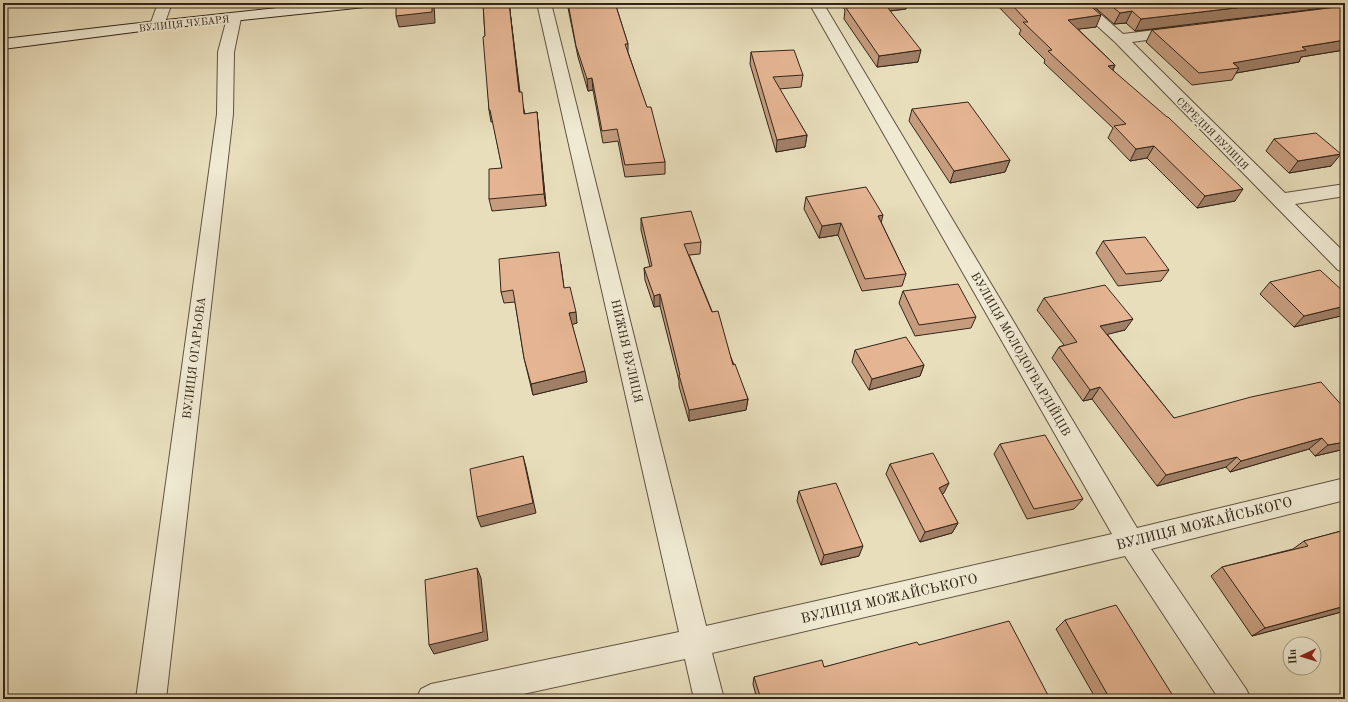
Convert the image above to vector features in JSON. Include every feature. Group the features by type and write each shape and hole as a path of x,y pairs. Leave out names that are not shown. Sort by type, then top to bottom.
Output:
{"street":[{"path":"157,25 165,3"},
{"name":"ВУЛИЦЯ ЧУБАРЯ","path":"3,44 157,25 365,3"},
{"name":"НИЖНЯ ВУЛИЦЯ","path":"544,3 709,699"},
{"name":"ВУЛИЦЯ МОЛОДОГВАРДІЙЦІВ","path":"816,3 1131,542 1236,699"},
{"name":"СЕРЕДНЯ ВУЛИЦЯ","path":"1079,3 1120,39 1345,265"},
{"name":"ВУЛИЦЯ ОГАРЬОВА","path":"151,699 225,114 226,52 234,18"},
{"path":"1120,39 1190,30"},
{"path":"1280,200 1345,190"},
{"name":"ВУЛИЦЯ МОЖАЙСЬКОГО","path":"431,699 695,643 1131,542 1345,489"}],"building":[{"path":"396,3 432,3 432,12 396,16"},
{"path":"483,3 509,3 519,92 522,92 524,114 537,112 544,194 489,199 489,169 502,168 489,110 483,37 485,36"},
{"path":"568,3 615,3 628,44 625,44 647,107 651,107 665,162 625,165 617,129 602,131 592,78 587,79 576,46"},
{"path":"850,3 884,3 921,50 879,56 846,8 853,7"},
{"path":"1010,3 1087,3 1101,15 1068,20 1115,65 1108,66 1168,117 1243,189 1205,196 1154,146 1136,149 1114,126 1126,124 1048,51 1052,50 1023,22 1028,22"},
{"path":"1108,3 1278,3 1141,19 1132,11 1120,13"},
{"path":"1345,6 1345,40 1302,47 1306,50 1233,63 1239,68 1199,73 1152,30"},
{"path":"794,50 803,75 773,77 807,135 777,140 751,52"},
{"path":"968,102 1010,160 954,171 912,109"},
{"path":"1316,133 1341,154 1298,161 1274,139"},
{"path":"866,187 883,215 878,216 906,274 865,279 841,223 822,226 806,197"},
{"path":"691,211 701,242 684,244 712,312 718,311 733,365 735,364 748,399 689,410 679,375 660,294 654,296 644,268 652,266 641,218"},
{"path":"1145,237 1169,270 1126,274 1103,241"},
{"path":"559,252 564,288 570,287 576,312 569,313 585,371 531,384 524,358 513,290 501,292 499,259"},
{"path":"1320,270 1345,293 1345,306 1304,316 1270,282"},
{"path":"958,284 976,317 919,325 903,291"},
{"path":"1105,285 1133,319 1100,326 1174,418 1251,397 1321,382 1345,409 1345,442 1328,445 1322,438 1241,461 1237,457 1166,475 1100,387 1090,390 1059,347 1077,342 1044,298"},
{"path":"906,337 924,365 872,379 855,350"},
{"path":"1045,435 1083,499 1034,509 1000,444"},
{"path":"933,453 949,483 939,488 958,523 925,532 890,464"},
{"path":"523,456 533,503 477,517 470,469"},
{"path":"836,483 863,546 824,555 799,491"},
{"path":"1345,530 1345,606 1265,628 1222,567 1308,546 1304,541"},
{"path":"477,568 483,632 429,645 425,580"},
{"path":"1116,605 1175,699 1110,699 1065,620"},
{"path":"1009,621 1050,699 761,699 754,677 822,660 824,667 917,642 919,645"}]}
